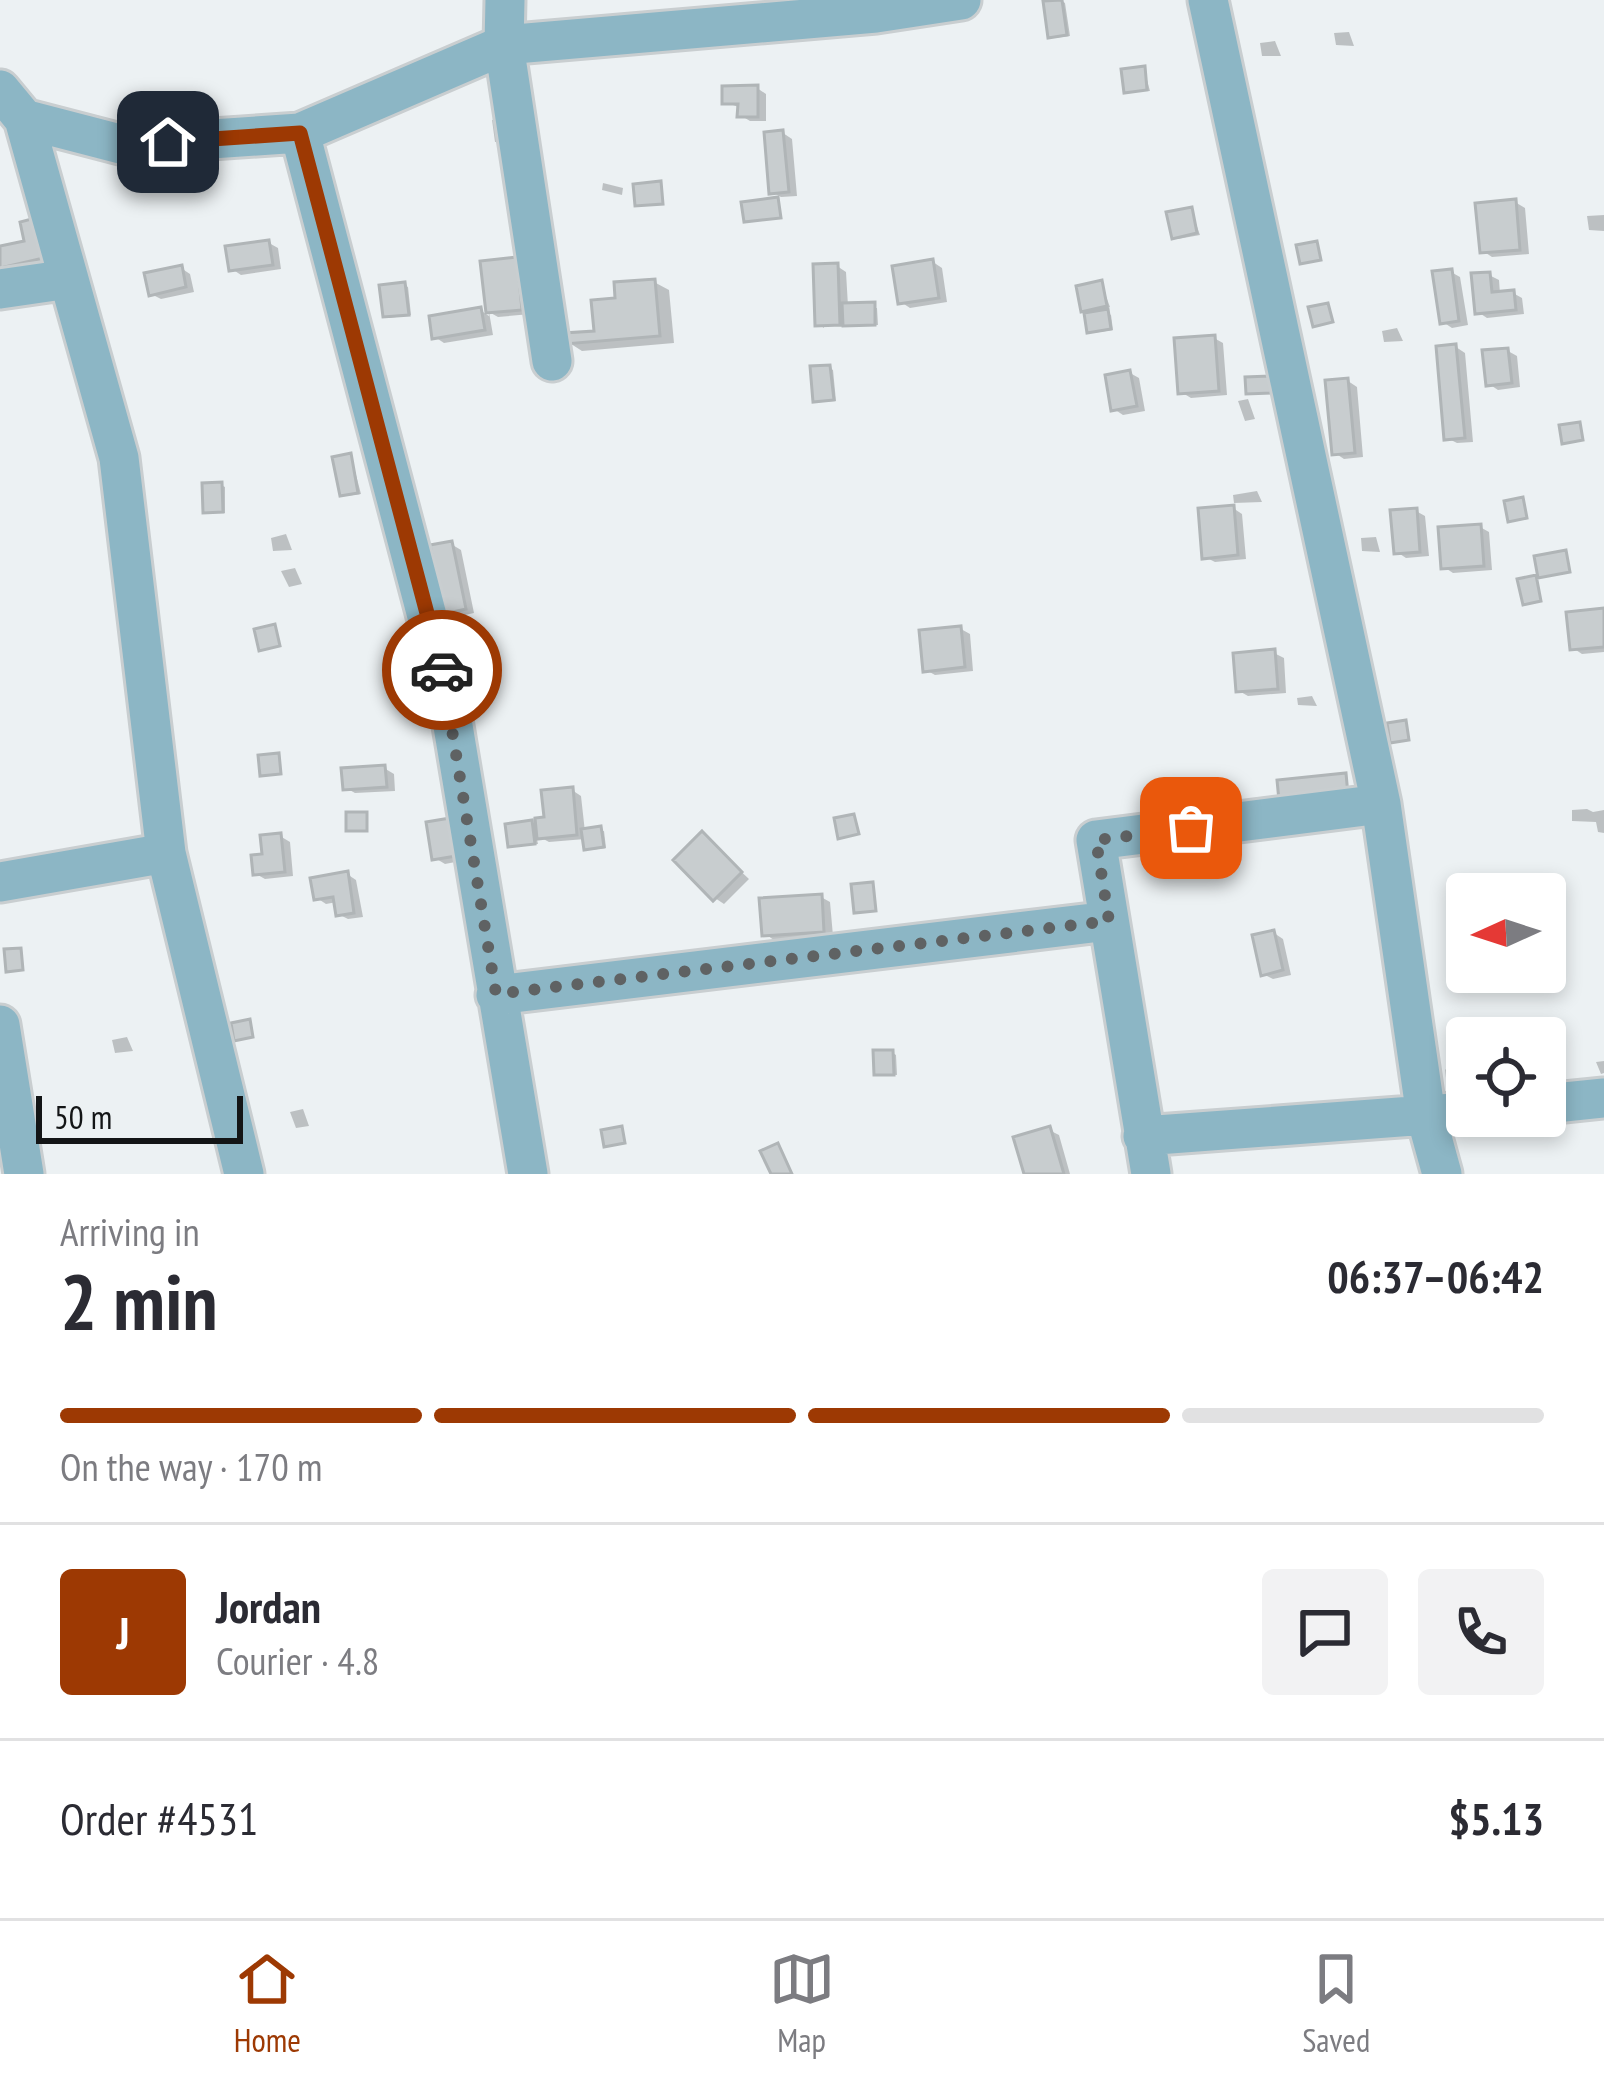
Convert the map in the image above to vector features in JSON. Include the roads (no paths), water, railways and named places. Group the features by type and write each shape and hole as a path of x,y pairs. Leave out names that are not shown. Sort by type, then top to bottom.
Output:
{"street":[{"path":"505,0 504,45 552,361"},
{"path":"12,104 124,145 300,133 504,45 961,0"},
{"path":"1208,0 1381,804 1426,1116 1442,1174"},
{"path":"12,104 69,279 119,458 166,853 244,1174"},
{"path":"300,133 448,696 528,1174"},
{"path":"0,289 69,279"},
{"path":"1381,804 1096,840 1147,1155 1446,1114"},
{"path":"0,882 166,853"},
{"path":"496,994 1109,921"},
{"path":"0,1025 24,1174"},
{"path":"1566,1102 1604,1098"}]}
